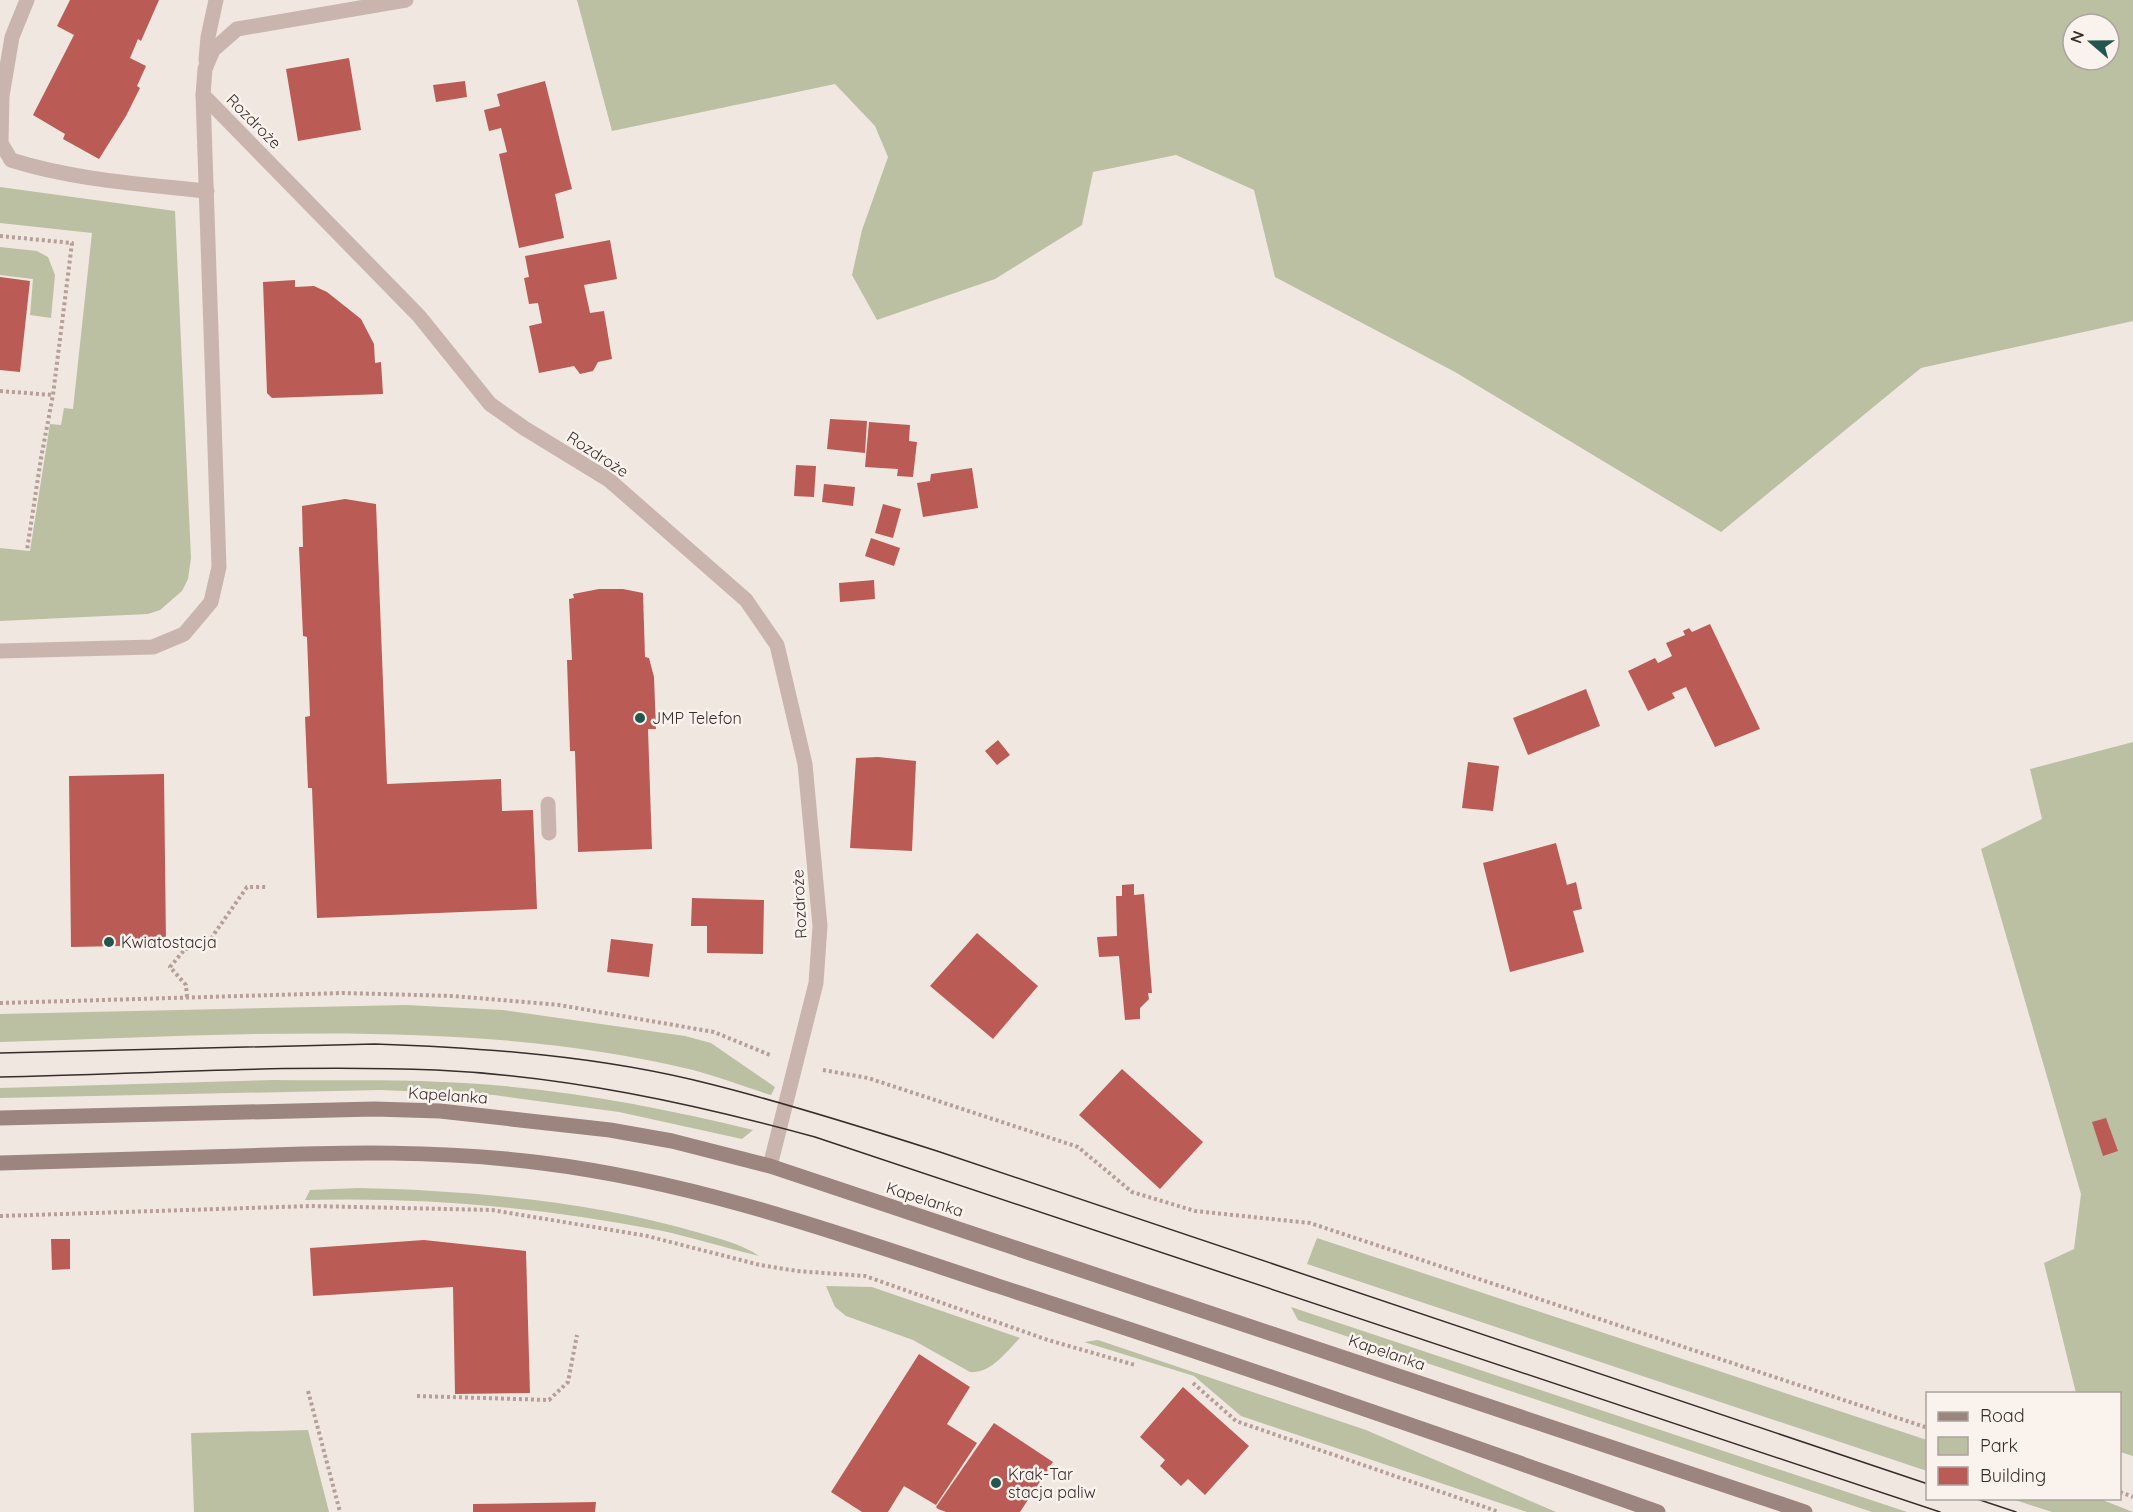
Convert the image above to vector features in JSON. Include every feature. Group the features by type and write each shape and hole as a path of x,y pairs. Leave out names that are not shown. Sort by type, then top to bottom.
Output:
{"main road":[{"name":"Kapelanka","path":"0,1118 374,1109 440,1111 610,1130 672,1141 770,1166 1805,1512"},
{"path":"0,1163 378,1151 459,1154 544,1163 638,1178 755,1206 1440,1434 1658,1512"}],"street":[{"path":"27,0 12,37 2,96 1,143 11,160 40,169 90,177 207,191"},
{"path":"205,69 208,37 216,0"},
{"name":"Rozdroże","path":"406,0 246,26 220,42 205,69 203,95 419,316 490,404 524,428 609,480 746,600 777,645 805,764 820,926 816,983 770,1166"},
{"path":"0,651 153,647 184,634 211,602 219,567 203,95"},
{"path":"548,804 549,834"}],"path":[{"path":"0,236 72,243 53,395 40,458 27,550"},
{"path":"0,391 53,395"},
{"path":"187,997 186,985 170,967 184,949 205,947 247,887 268,887"},
{"path":"0,1003 343,993 453,996 559,1005 714,1032 795,1065 868,1078 1078,1147 1132,1192 1195,1211 1310,1223 1926,1427"},
{"path":"0,1216 311,1206 492,1210 647,1236 778,1268 865,1276 1048,1340 1136,1365"},
{"path":"417,1396 549,1400 568,1382 577,1335"},
{"path":"1191,1381 1236,1420 1499,1512"},
{"path":"308,1391 340,1512"}],"green space":[{"path":"577,0 2133,0 2133,321 1921,368 1721,532 1455,372 1275,277 1254,190 1176,155 1093,172 1082,225 995,279 877,320 852,275 862,230 888,157 875,126 835,84 612,131"},
{"path":"0,187 175,211 191,558 188,579 182,591 160,610 148,614 0,621 0,548 30,551 50,424 61,425 64,408 73,409 92,233 0,223"},
{"path":"0,247 37,251 48,257 55,275 51,318 30,315 33,279 0,275"},
{"path":"2133,742 2133,1456 2121,1452 2121,1392 2076,1392 2044,1263 2074,1249 2081,1194 1981,849 2042,819 2030,769"},
{"path":"406,1005 503,1010 685,1036 711,1043 775,1087 771,1095 693,1070 608,1053 522,1042 435,1036 261,1034 0,1042 0,1014"},
{"path":"274,1080 421,1081 560,1092 638,1105 753,1130 742,1139 619,1112 494,1095 381,1090 0,1098 0,1088"},
{"path":"358,1188 486,1195 618,1213 723,1240 759,1256 658,1230 570,1215 438,1202 305,1200 310,1190"},
{"path":"1317,1238 1926,1440 1926,1471 1307,1264"},
{"path":"826,1286 872,1287 1020,1338 991,1366 978,1372 970,1372 913,1340 846,1316 835,1307"},
{"path":"1291,1307 1907,1512 1872,1512 1298,1320"},
{"path":"1098,1340 1366,1430 1556,1512 1527,1512 1241,1416 1194,1376 1084,1342"},
{"path":"308,1430 329,1512 194,1512 191,1433"},
{"path":"2015,1500 2103,1500 2133,1512 2052,1512"}],"building":[{"path":"70,0 159,0 141,41 138,39 130,58 146,66 137,86 140,88 126,116 99,159 63,139 65,134 33,115 74,35 57,26"},
{"path":"349,58 361,130 298,141 286,69"},
{"path":"465,81 467,97 436,102 433,85"},
{"path":"545,81 572,189 555,194 564,238 519,248 499,154 507,152 501,128 489,131 484,110 500,106 497,94"},
{"path":"610,240 617,279 584,285 590,313 604,311 612,359 598,362 593,371 580,374 574,366 539,373 529,326 542,323 538,303 529,304 524,278 529,277 525,256"},
{"path":"0,277 30,281 20,372 0,370"},
{"path":"295,280 295,287 314,286 327,292 361,319 374,344 375,363 381,362 383,394 272,398 267,393 263,282"},
{"path":"830,419 867,421 865,453 827,449"},
{"path":"869,422 910,425 909,441 917,442 913,477 897,476 898,469 865,467"},
{"path":"796,465 816,466 814,497 794,496"},
{"path":"972,468 978,508 923,517 917,483 930,481 931,474"},
{"path":"824,484 855,487 853,506 822,502"},
{"path":"345,499 376,504 387,784 501,779 502,811 533,810 537,909 317,918 312,788 308,788 305,717 310,716 307,637 303,636 299,547 303,547 302,506"},
{"path":"883,504 901,509 893,538 875,533"},
{"path":"871,538 900,548 894,566 865,556"},
{"path":"874,580 875,599 840,602 839,583"},
{"path":"599,589 623,589 643,593 645,657 649,658 654,677 656,729 648,729 652,849 578,852 575,751 570,751 567,660 572,660 569,599 574,598 573,594"},
{"path":"1710,624 1760,729 1715,747 1686,687 1672,693 1675,698 1648,711 1628,671 1655,658 1658,663 1672,656 1666,643 1685,635 1683,631 1689,628 1692,632"},
{"path":"1586,689 1600,726 1528,755 1513,718"},
{"path":"998,740 1010,755 997,765 985,751"},
{"path":"878,757 916,761 912,851 850,848 856,758"},
{"path":"1468,762 1499,766 1493,811 1462,808"},
{"path":"164,774 166,945 71,947 69,776"},
{"path":"1556,843 1567,885 1576,882 1582,909 1573,911 1584,952 1510,972 1483,863"},
{"path":"1134,884 1134,895 1144,894 1152,993 1148,993 1149,999 1140,1008 1140,1019 1125,1020 1119,956 1099,957 1097,937 1117,936 1116,896 1122,896 1122,885"},
{"path":"692,898 764,900 763,954 707,953 707,926 691,926"},
{"path":"977,933 1038,986 993,1039 930,986"},
{"path":"611,939 653,944 649,977 607,972"},
{"path":"1122,1069 1203,1142 1160,1189 1079,1115"},
{"path":"2106,1118 2118,1151 2103,1156 2092,1122"},
{"path":"51,1239 70,1239 70,1269 52,1270"},
{"path":"424,1240 526,1251 530,1393 455,1394 453,1287 313,1296 310,1248"},
{"path":"919,1354 970,1387 947,1424 977,1443 936,1505 904,1486 888,1512 862,1512 831,1492"},
{"path":"1183,1387 1249,1446 1205,1495 1188,1479 1181,1486 1160,1466 1165,1460 1140,1437"},
{"name":"Krak-Tar stacja paliw","path":"994,1423 1053,1462 1020,1512 946,1512 938,1509 936,1507"},
{"path":"596,1502 595,1512 473,1512 473,1504"}],"tram line":[{"path":"0,1053 375,1044 544,1055 669,1074 795,1107 937,1151 1926,1483"},
{"path":"0,1077 382,1068 532,1078 675,1102 815,1137 1940,1512"},
{"path":"1980,1500 2016,1512"}],"place":[{"name":"JMP Telefon","path":"640,718"},
{"name":"Kwiatostacja","path":"109,942"},
{"name":"Krak-Tar stacja paliw","path":"996,1483"}]}
